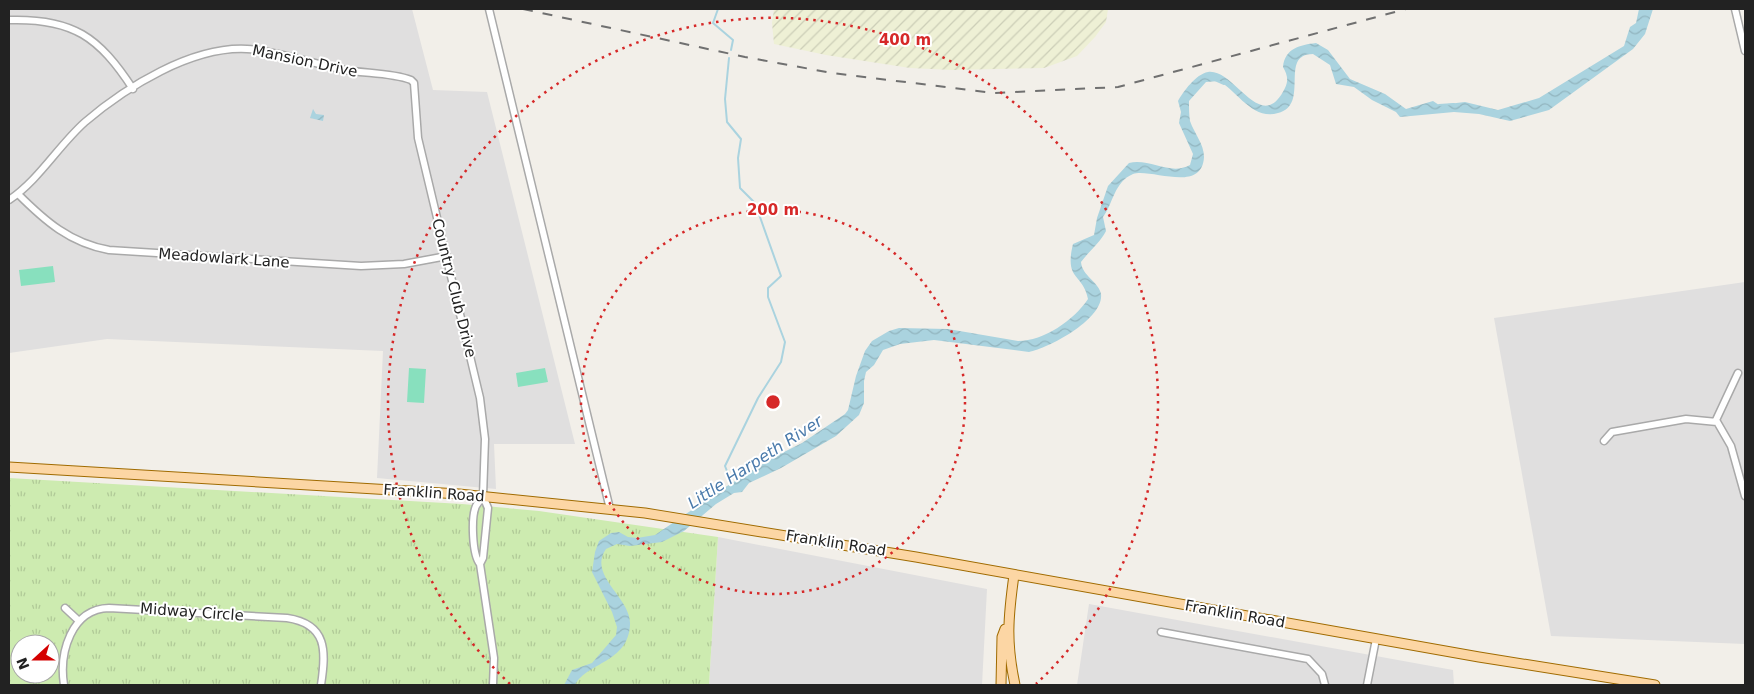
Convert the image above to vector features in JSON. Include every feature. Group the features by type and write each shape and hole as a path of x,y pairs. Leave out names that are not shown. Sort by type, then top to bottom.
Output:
{"main road":[{"name":"Franklin Road","path":"9,467 483,496 644,513 1655,685"},
{"path":"1001,685 1002,637 1007,624 1014,575"},
{"path":"1007,624 1010,659 1015,685"}],"street":[{"path":"489,9 610,509"},
{"path":"1735,9 1745,51"},
{"path":"9,20 57,23 82,34 108,54 133,88"},
{"name":"Mansion Drive","path":"9,200 18,194 80,126 133,88 186,59 214,51 240,49 261,51 345,71 401,77 412,81"},
{"name":"Country Club Drive","path":"412,81 418,138 481,403 485,446 483,496 488,508 483,558 480,564"},
{"name":"Meadowlark Lane","path":"18,194 59,231 92,246 109,250 372,267 404,264 447,256"},
{"path":"1738,373 1717,416 1717,422 1730,446 1745,496"},
{"path":"1604,442 1612,432 1686,419 1717,422"},
{"name":"Country Club Drive","path":"483,496 475,507 474,552 475,558 480,564 494,658 492,685"},
{"path":"64,685 67,645 71,631 79,620 65,608"},
{"name":"Midway Circle","path":"79,620 95,610 109,608 294,619 310,626 321,639 324,654 321,685"},
{"path":"1161,632 1308,659 1322,674 1326,685"},
{"path":"1367,685 1376,639"}],"shaded area":[{"path":"9,9 412,9 433,90 487,92 575,444 494,444 496,489 377,478 383,351 107,339 9,353"},
{"path":"1745,282 1745,644 1551,636 1494,318"},
{"path":"718,537 987,589 982,685 709,685"},
{"path":"1089,604 1453,670 1454,685 1077,685"}],"green space":[{"path":"774,9 1108,9 1106,22 1077,56 1044,68 953,70 910,68 826,55 774,44 772,23"},
{"path":"53,266 55,282 21,286 19,270"},
{"path":"409,368 426,369 424,403 407,402"},
{"path":"545,368 548,382 518,387 516,373"},
{"path":"9,478 462,504 539,511 718,537 709,685 9,685"}],"water":[{"path":"1639,9 1653,9 1645,34 1633,49 1549,110 1510,121 1479,114 1454,112 1400,117 1396,112 1372,100 1354,87 1336,84 1330,65 1313,54 1303,56 1297,62 1292,100 1288,108 1278,113 1261,113 1253,109 1219,81 1206,82 1189,101 1190,121 1204,152 1201,168 1195,174 1185,177 1141,173 1133,174 1122,182 1103,217 1106,231 1081,262 1084,271 1100,290 1101,294 1100,304 1085,322 1074,331 1049,345 1029,352 934,340 900,344 883,350 874,365 866,372 864,403 859,415 836,436 781,468 749,483 742,492 734,493 716,504 684,531 662,542 630,546 617,544 606,549 602,559 602,568 606,578 629,615 628,638 615,655 588,671 575,685 564,685 572,670 592,663 616,635 617,627 612,612 592,572 599,541 611,533 619,532 628,537 637,538 655,535 727,486 774,457 802,443 845,414 848,410 856,376 865,351 872,341 889,331 899,328 948,329 1018,341 1038,337 1067,322 1088,299 1086,291 1072,271 1071,256 1073,244 1094,235 1097,218 1108,186 1129,163 1145,163 1175,169 1190,165 1193,154 1179,123 1181,112 1178,101 1187,88 1203,73 1218,74 1257,103 1267,106 1276,101 1285,88 1287,77 1283,67 1284,61 1290,52 1299,46 1316,43 1328,50 1350,79 1385,94 1406,109 1433,101 1439,105 1465,102 1498,110 1539,98 1624,46 1630,27 1636,23"},
{"path":"313,109 316,114 324,115 323,121 310,118"}],"waterway":[{"path":"718,9 713,23 733,40 731,50"},
{"path":"729,58 725,99 727,122 741,139 738,158 740,188 755,203 781,276 768,288 768,297 785,342 781,362 758,398 725,466 732,484"},
{"name":"Little Harpeth River","path":"1215,80 1224,84"},
{"name":"Little Harpeth River","path":"1439,105 1454,104"}],"railway":[{"path":"523,9 745,57 832,73 994,93 1118,87 1406,9"}]}
